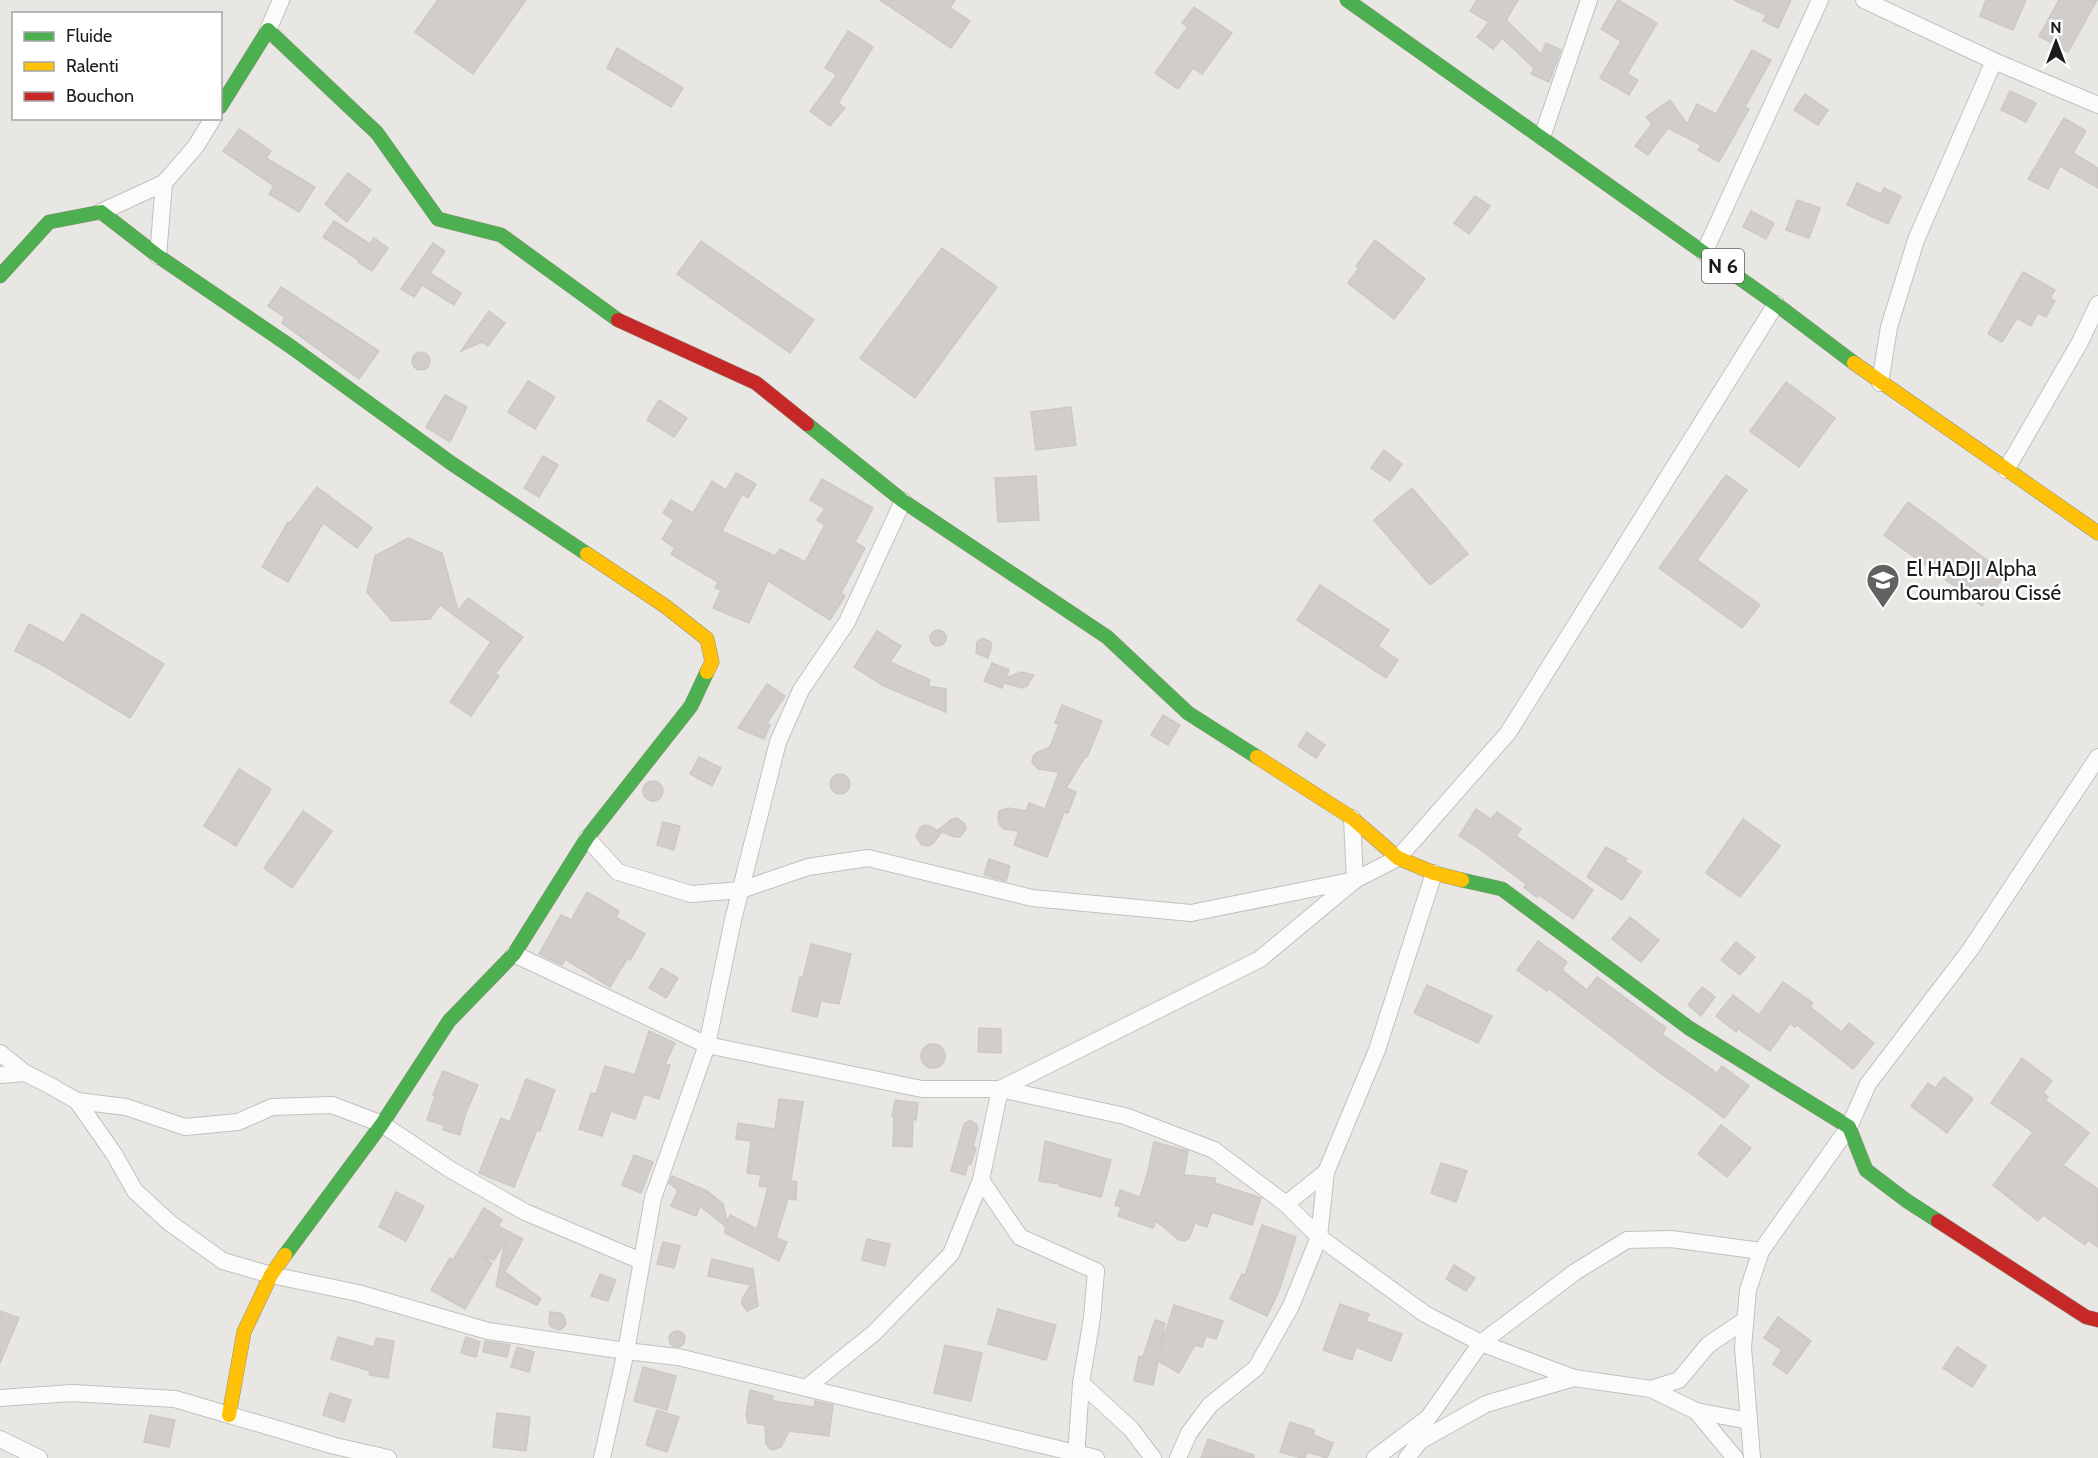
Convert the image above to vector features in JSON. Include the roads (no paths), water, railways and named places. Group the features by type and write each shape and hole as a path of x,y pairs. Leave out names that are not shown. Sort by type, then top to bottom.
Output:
{"street":[{"path":"222,104 268,30 281,0"},
{"name":"N 6","path":"1347,0 1776,304 1880,382 2098,532"},
{"path":"1542,137 1589,0"},
{"path":"1704,253 1820,0"},
{"path":"1864,0 1994,61 2098,105"},
{"path":"268,30 377,133 438,219 501,235 623,323 756,383 903,501 1107,637 1188,713 1352,818 1398,858 1434,873 1503,889 1689,1028 1849,1127 1866,1170 1907,1201 2086,1317 2098,1320"},
{"path":"1880,382 1889,327 1916,240 1994,61"},
{"path":"0,276 49,222 101,212 164,183 196,146 212,120"},
{"path":"158,256 164,183"},
{"path":"101,212 158,256 290,346 451,463 612,568 665,606 707,639 712,662 690,706 587,838 514,954 449,1020 382,1124 271,1275 244,1332 229,1415"},
{"path":"1000,1089 1260,959 1355,880 1398,858 1508,733 1776,304"},
{"path":"2006,470 2080,342 2098,304"},
{"path":"602,1458 626,1352 653,1198 707,1045 741,890 778,742 801,690 847,622 903,501"},
{"path":"1752,1458 1743,1347 1748,1290 1761,1251 1849,1127 1868,1084 1970,950 2098,757"},
{"path":"1352,818 1355,880"},
{"path":"587,838 618,872 690,894 741,890 808,867 868,858 1032,898 1191,913 1355,880"},
{"path":"1178,1458 1189,1433 1210,1405 1256,1368 1291,1306 1319,1237 1326,1172 1377,1050 1434,873"},
{"path":"514,954 707,1045 922,1089 1000,1089 1125,1116 1214,1150 1286,1204 1319,1237 1425,1314 1481,1344 1574,1378 1651,1389 1696,1411 1749,1421"},
{"path":"0,1053 25,1073 77,1101 126,1107 185,1127 238,1122 272,1107 332,1105 382,1124 451,1170 525,1212 642,1261"},
{"path":"0,1075 25,1073"},
{"path":"806,1388 874,1333 951,1254 981,1180 1000,1089"},
{"path":"77,1101 114,1154 135,1191 170,1223 223,1261 271,1275 358,1293 488,1331 626,1352 678,1357 1096,1458"},
{"path":"1286,1204 1326,1172"},
{"path":"981,1180 1020,1237 1096,1271 1092,1318 1081,1383 1076,1455"},
{"path":"1375,1458 1428,1418 1481,1344 1575,1272 1627,1240 1671,1239 1761,1251"},
{"path":"1651,1389 1679,1380 1708,1346 1745,1320"},
{"path":"1407,1458 1420,1441 1486,1404 1574,1378"},
{"path":"1081,1383 1131,1429 1153,1458"},
{"path":"0,1398 72,1393 175,1399 335,1446 388,1458"},
{"path":"1696,1411 1735,1458"},
{"path":"0,1439 39,1458"}],"place":[{"name":"El HADJI Alpha Coumbarou Cissé","path":"1883,609"}]}
